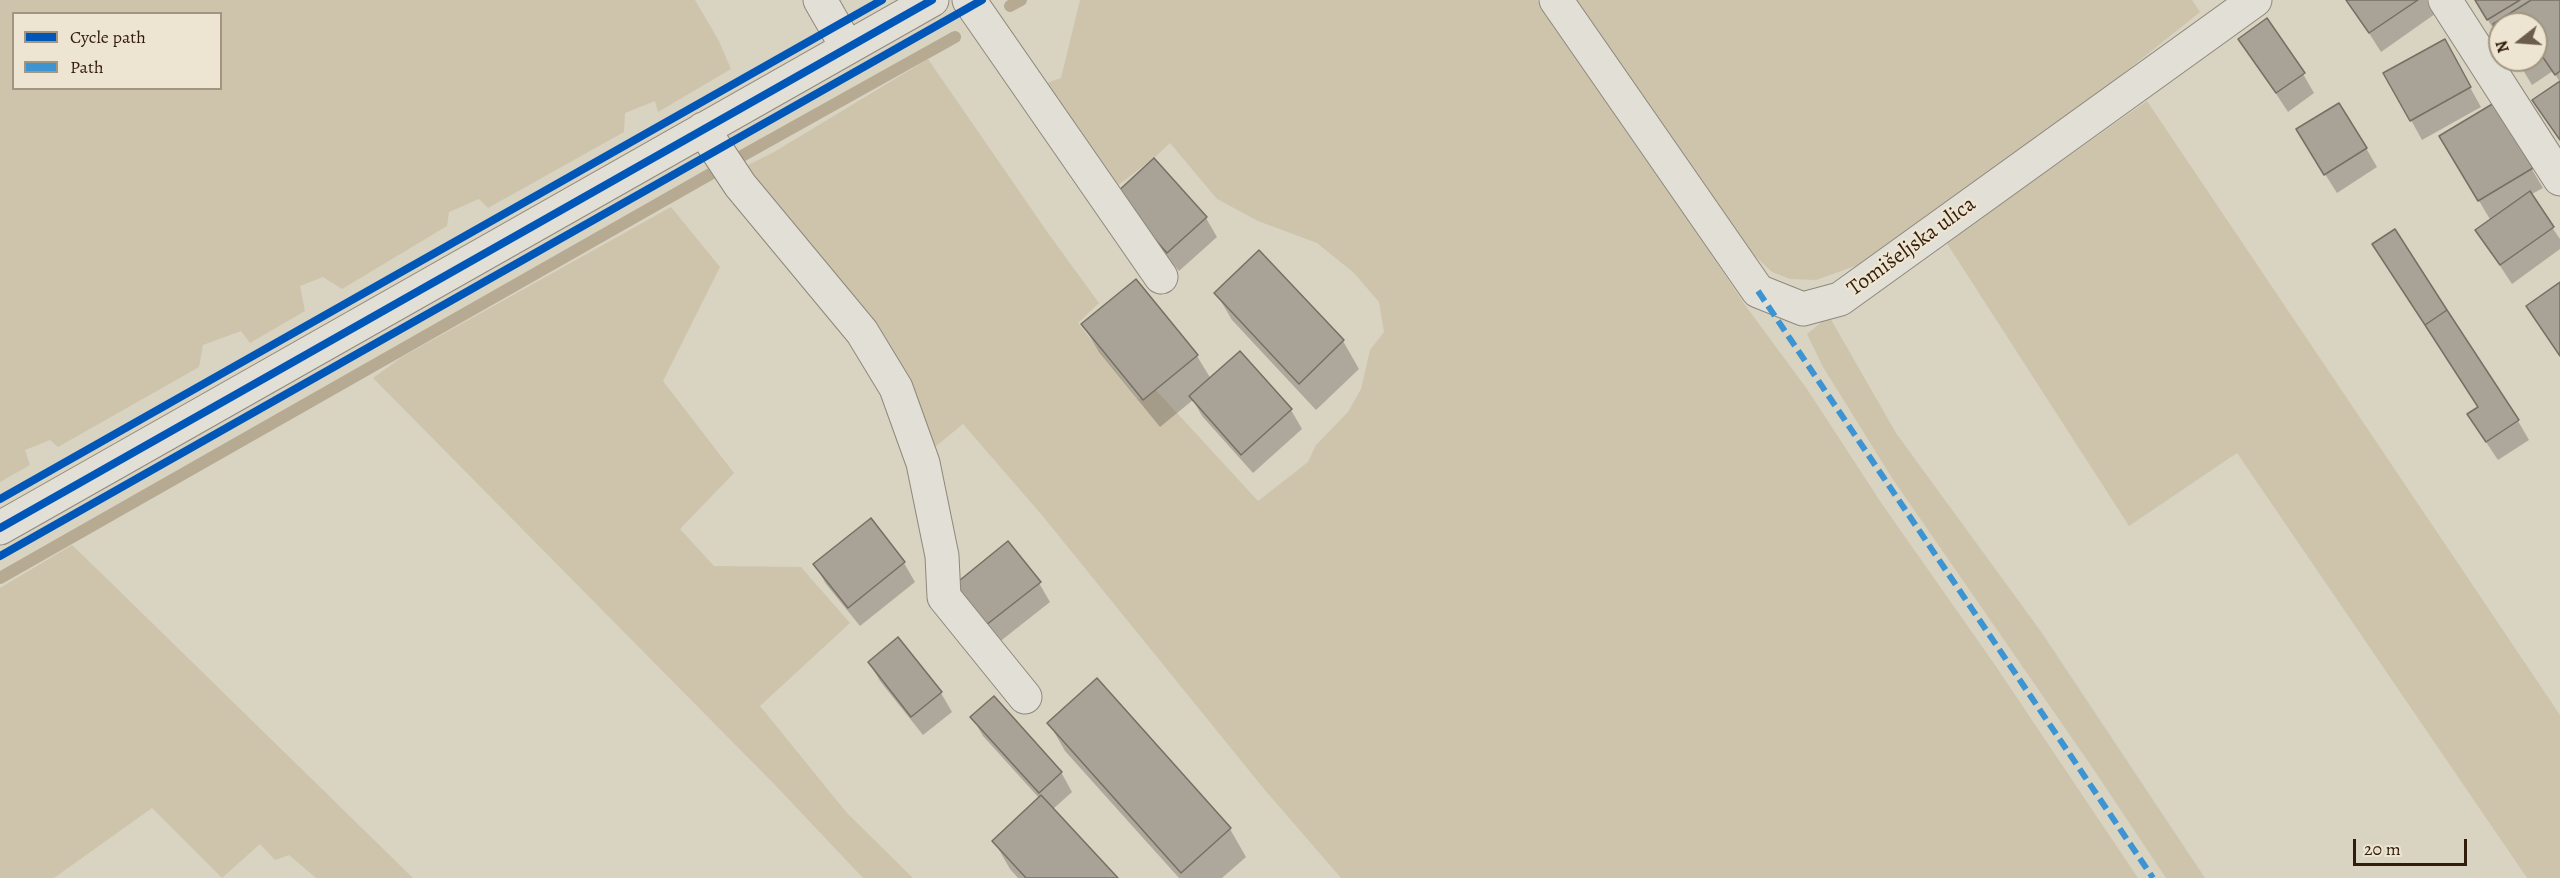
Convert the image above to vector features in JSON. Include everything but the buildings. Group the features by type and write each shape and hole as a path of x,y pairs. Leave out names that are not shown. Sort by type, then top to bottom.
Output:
{"street":[{"path":"820,0 847,48"},
{"path":"0,528 932,0"},
{"path":"969,0 1161,277"},
{"name":"Tomišeljska ulica","path":"1556,0 1758,291 1803,309 1840,299 2255,0"},
{"path":"2445,0 2560,178"},
{"path":"703,129 740,185 862,332 896,388 923,463 942,556 944,597 1024,697"}],"shaded area":[{"path":"0,0 695,0 719,41 731,69 658,112 655,101 625,113 624,132 488,208 479,199 449,212 447,226 342,289 323,277 300,286 305,311 250,343 241,331 203,345 199,367 58,447 50,440 25,450 30,465 0,482"},
{"path":"1080,0 1537,0 1593,77 1745,305 1807,389 1882,504 1995,665 2138,878 1341,878 1264,789 1041,514 963,424 930,451 742,168 774,152 928,59 1099,303 1078,323 1138,399 1155,389 1258,501 1308,462 1316,445 1348,412 1361,389 1370,350 1384,332 1379,302 1354,273 1317,243 1258,221 1217,199 1170,143 1113,189 1041,85 1061,78"},
{"path":"1575,0 2192,0 2200,12 2064,121 1858,265 1816,280 1790,279 1772,272 1740,242"},
{"path":"2147,101 2560,715 2560,878 2527,878 2237,453 2129,526 1946,242"},
{"path":"671,207 720,267 663,381 734,473 680,529 714,566 801,567 850,623 760,706 847,813 913,878 863,878 775,785 373,378 402,357"},
{"path":"1829,316 1896,433 2042,633 2205,878 2166,878 1892,478 1823,367 1807,334"},
{"path":"72,545 413,878 316,878 289,855 275,860 260,844 222,878 152,808 54,878 0,878 0,588"}],"waterway":[{"path":"1010,6 1021,0"},
{"path":"740,157 955,37"},
{"path":"0,578 714,172"}],"marked path":[{"path":"1758,291 2153,878"}],"cycle path":[{"path":"0,499 882,0"},
{"path":"0,528 932,0"},
{"path":"0,556 982,0"}]}
